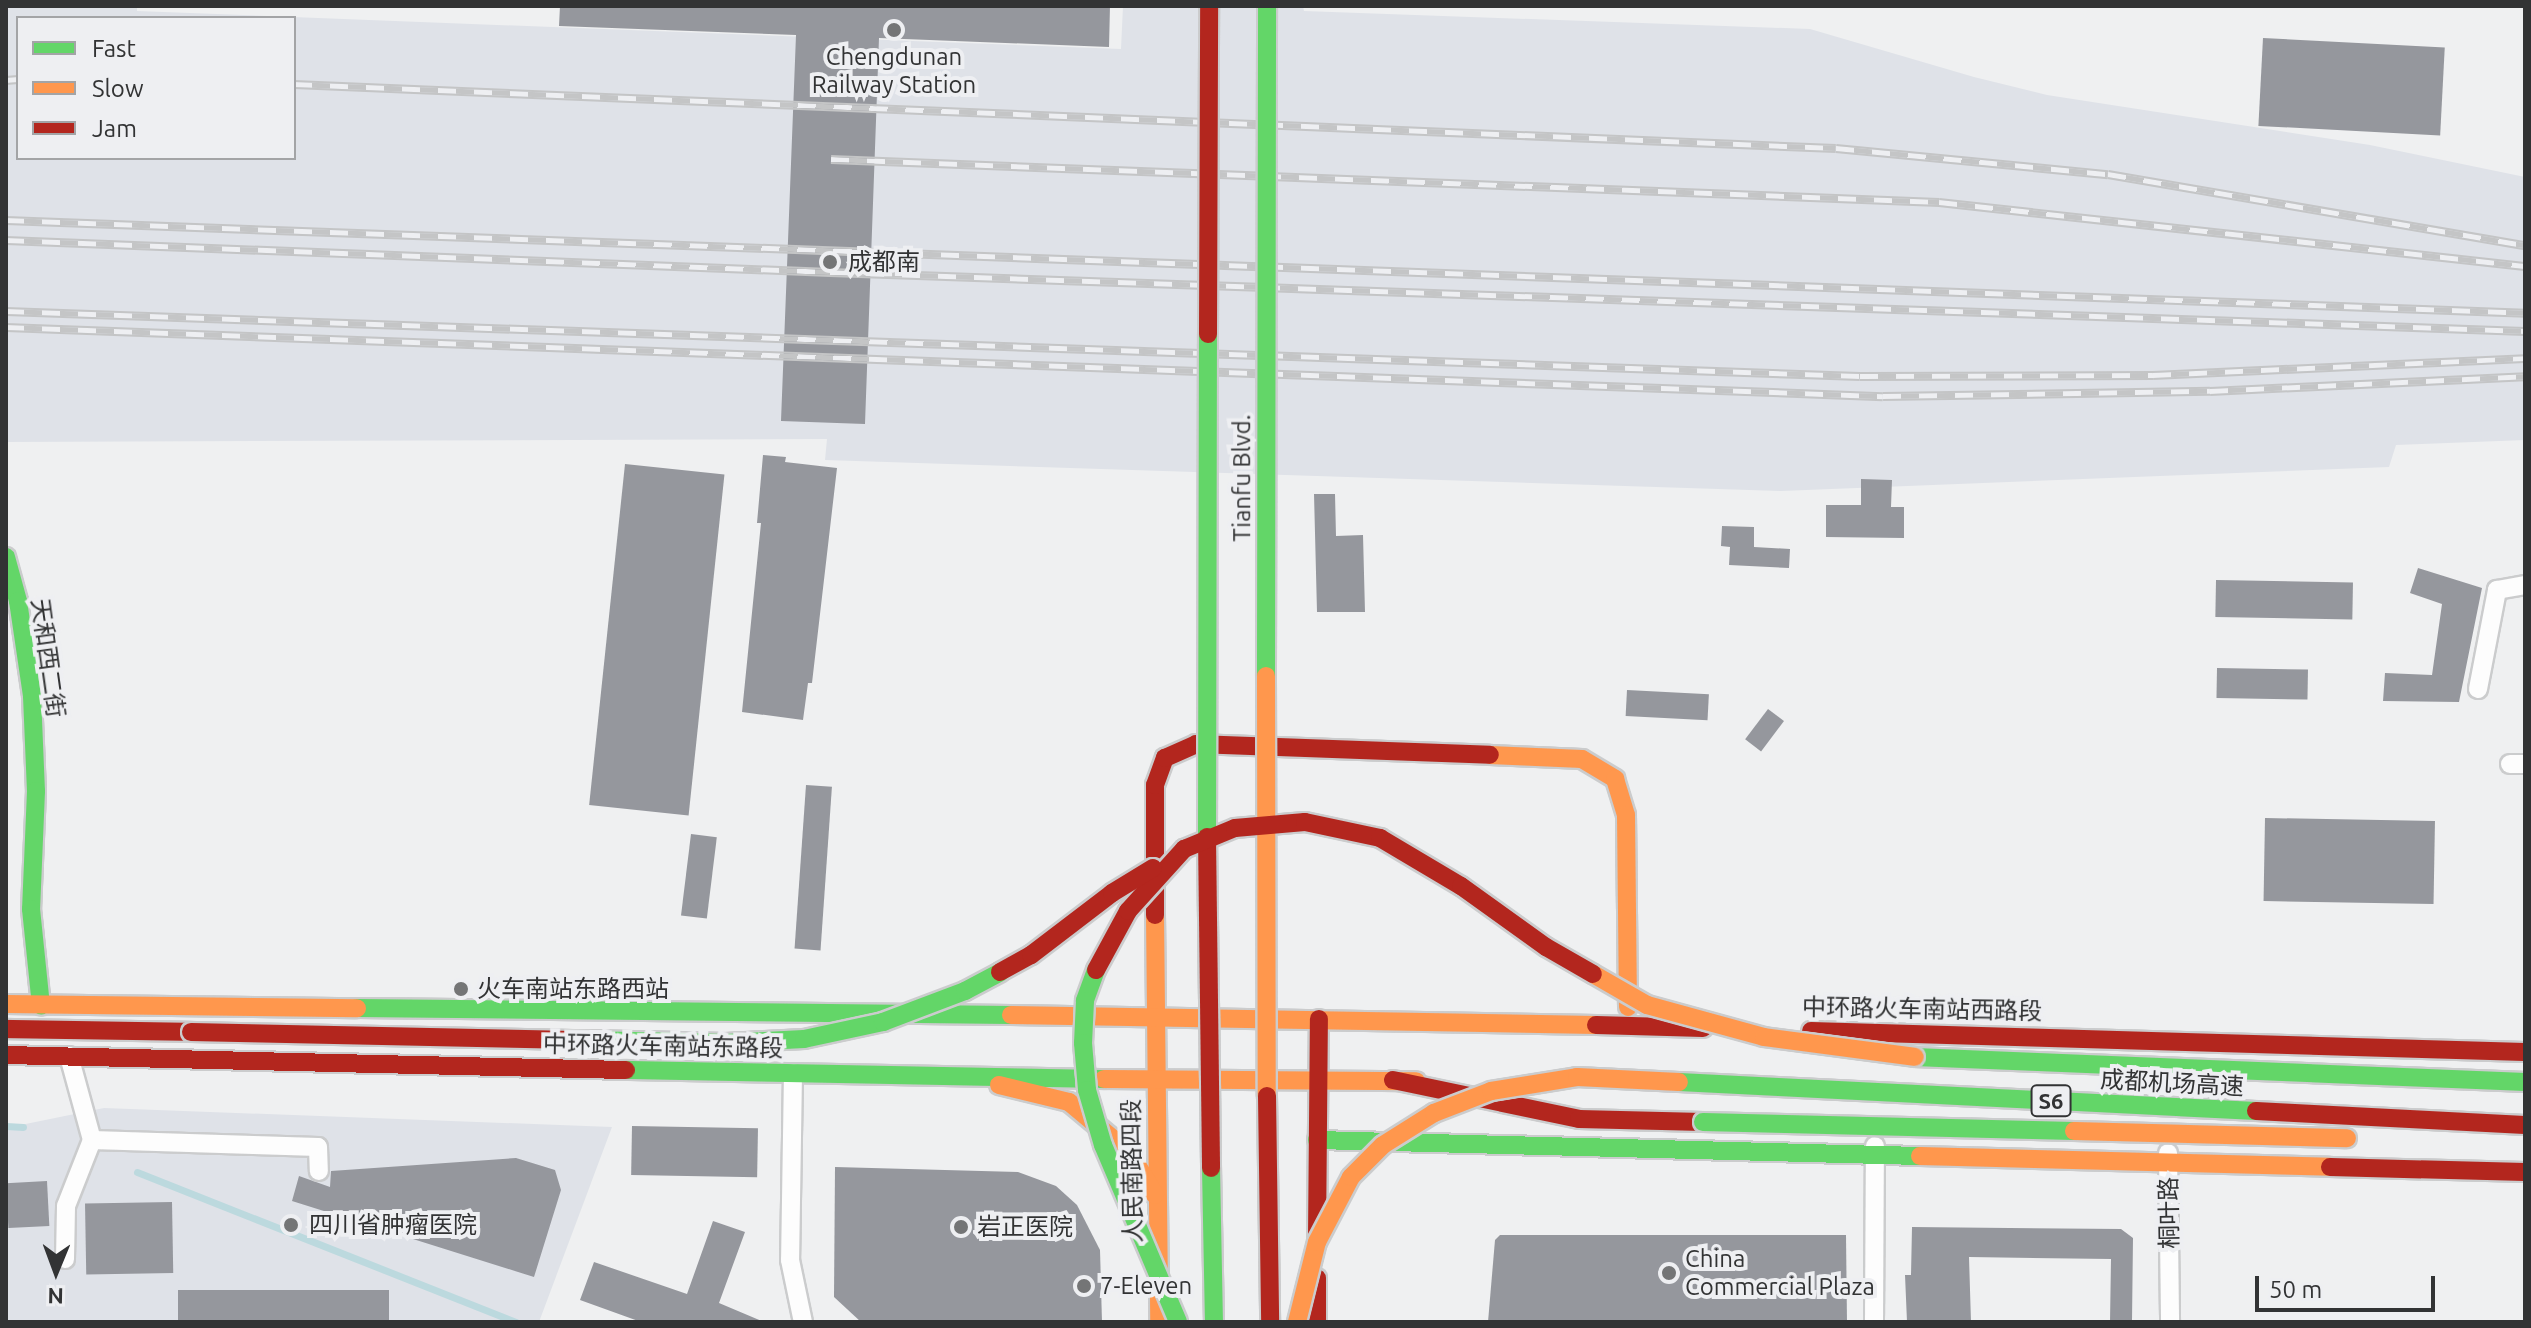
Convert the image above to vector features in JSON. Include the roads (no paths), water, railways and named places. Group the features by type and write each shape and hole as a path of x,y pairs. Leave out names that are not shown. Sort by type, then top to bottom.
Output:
{"main road":[{"name":"Tianfu Blvd.","path":"1209,6 1207,948 1214,1322"},
{"name":"Tianfu Blvd.","path":"1267,6 1265,950 1270,1322"},
{"name":"天和西二街","path":"6,557 18,601 32,696 36,791 31,909 41,1005"},
{"name":"人民南路四段","path":"1159,1322 1154,1077 1155,785 1165,758 1196,744 1582,759 1615,779 1626,815 1628,1026"},
{"name":"成都机场高速","path":"6,1029 726,1043 804,1039 883,1022 965,991 1031,955 1112,893 1184,849 1235,828 1305,822 1380,838 1461,886 1546,947 1647,1005 1764,1037 1915,1057 2311,1076 2525,1082"},
{"path":"1178,1322 1103,1145 1087,1090 1083,1043 1085,1001 1098,965 1128,911 1184,849"},
{"name":"中环路火车南站东路段","path":"6,1004 1319,1019"},
{"path":"1317,1322 1319,1019"},
{"name":"中环路火车南站西路段","path":"1319,1019 2525,1052"},
{"name":"中环路火车南站东路段","path":"6,1055 972,1078 1319,1078"},
{"name":"成都机场高速","path":"1297,1322 1317,1242 1351,1177 1383,1145 1434,1113 1491,1091 1577,1077 2525,1125"},
{"path":"972,1078 1069,1102 1130,1153 1158,1199"},
{"path":"1319,1078 1876,1091 2525,1115"},
{"path":"1393,1080 1579,1119 2374,1138"},
{"path":"2404,1138 2525,1137"},
{"path":"1317,1140 2169,1165 2525,1172"}],"street":[{"path":"2478,689 2497,590 2525,585"},
{"path":"65,1259 66,1206 92,1140 69,1056"},
{"path":"793,1073 790,1260 803,1322"},
{"path":"1874,1322 1876,1091"},
{"name":"桐叶路","path":"2168,1104 2170,1322"},
{"path":"92,1140 318,1147 319,1171"}],"waterway":[{"path":"6,1126 23,1127"},
{"path":"137,1172 516,1322"}],"railway":[{"path":"6,80 16,79"},
{"path":"296,84 1836,148 2108,174 2525,245"},
{"path":"831,159 1939,202 2525,266"},
{"path":"6,220 2525,313"},
{"path":"6,240 2525,331"},
{"path":"6,311 1860,376 2153,375 2525,358"},
{"path":"6,327 1883,396 2210,391 2525,376"}],"place":[{"name":"Chengdunan Railway Station","path":"894,30"},
{"name":"成都南","path":"830,262"},
{"name":"火车南站东路西站","path":"461,989"},
{"name":"四川省肿瘤医院","path":"291,1225"},
{"name":"岩正医院","path":"961,1227"},
{"name":"China Commercial Plaza","path":"1669,1273"},
{"name":"7-Eleven","path":"1084,1286"}]}
